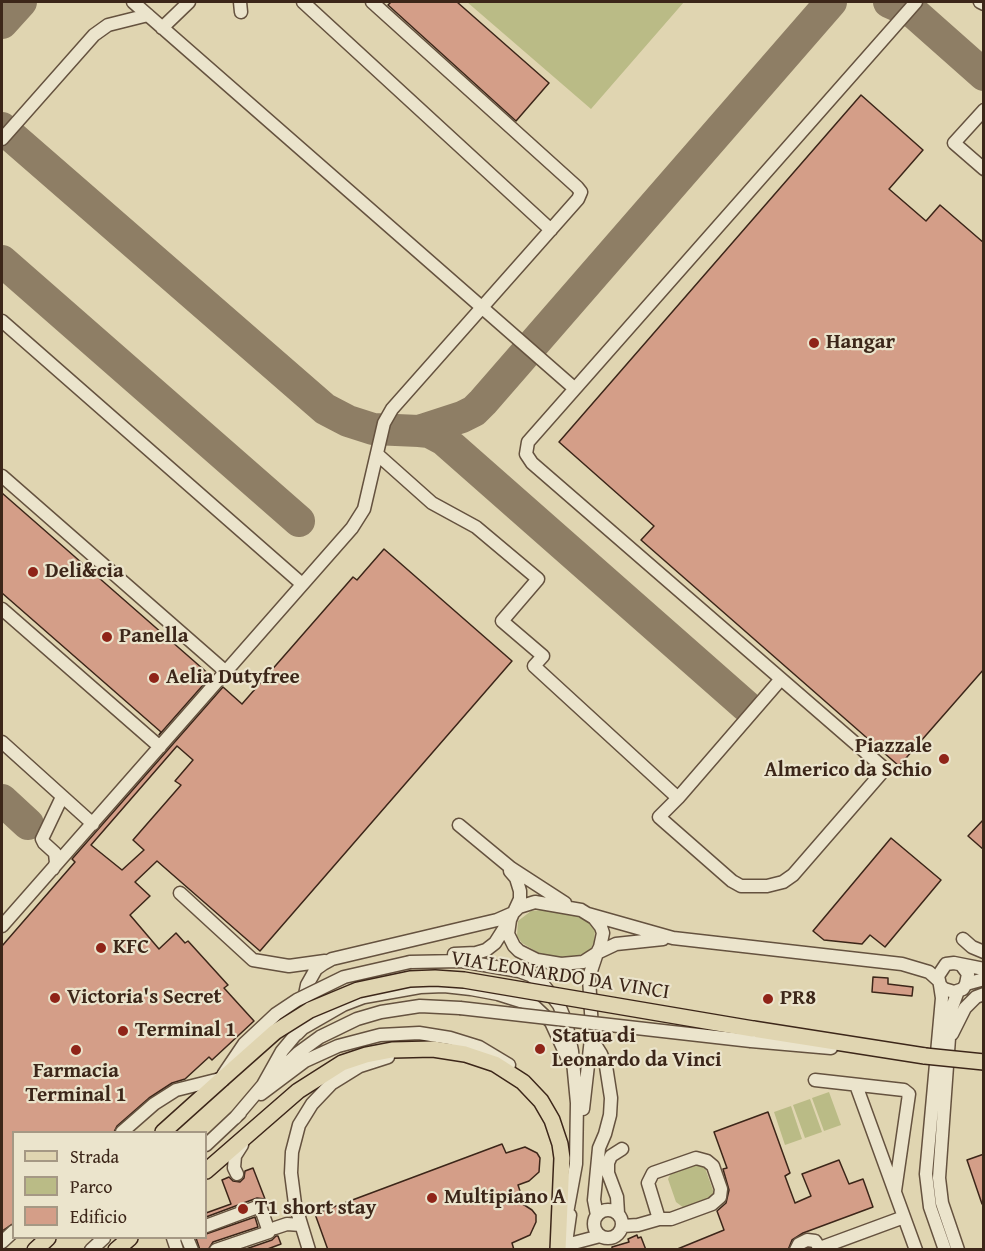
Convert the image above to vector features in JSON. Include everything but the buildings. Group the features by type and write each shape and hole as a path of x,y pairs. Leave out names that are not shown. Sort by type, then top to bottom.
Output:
{"main road":[{"name":"VIA LEONARDO DA VINCI","path":"164,1131 275,1032 325,1002 379,985 410,979 435,978 478,982 925,1056 984,1062"},
{"path":"207,1170 312,1081 334,1067 358,1057 392,1050 423,1048 452,1051 495,1064 523,1082 536,1095 548,1113 569,1166 562,1248"},
{"path":"34,1250 47,1239"},
{"path":"116,1250 129,1239"}],"street":[{"path":"133,2 574,388"},
{"path":"162,28 189,2"},
{"path":"303,2 551,230"},
{"path":"2,926 360,519 384,423 392,409 578,199 581,192 372,2"},
{"path":"781,679 659,818 732,881 741,886 759,888 776,884 793,875 885,769 532,463 526,454 528,442 916,2"},
{"path":"2,139 94,35 108,25 148,15"},
{"path":"984,110 954,143 984,169"},
{"path":"2,321 302,584"},
{"path":"377,454 432,503 444,512 476,527 538,579 502,621 543,656 534,666 678,798"},
{"path":"2,476 226,672"},
{"path":"2,609 160,747"},
{"path":"2,742 93,824"},
{"path":"51,871 56,863 55,853 42,839 62,797"},
{"path":"459,825 512,868 574,909"},
{"path":"461,957 490,947 498,939 520,899 520,885 516,878 488,849"},
{"path":"180,893 253,960 260,963 289,966 314,964 497,920 511,916 526,904 535,902 574,909 673,938 903,964 954,963 984,969"},
{"path":"553,1250 591,1038 588,981 590,968 603,933 598,922 588,914"},
{"path":"511,916 508,934 514,946 537,960 561,964 575,964 591,958 607,946 625,942 673,938"},
{"path":"963,939 972,947 984,952"},
{"path":"123,1131 154,1104 176,1090 222,1079 230,1062 244,1044 271,1019 297,1000 344,977 410,962 433,954 461,957 525,973 535,978 548,990 559,1005 567,1028 577,1092 569,1166"},
{"path":"294,1038 300,1023 304,994 311,976 316,969 332,960"},
{"path":"903,964 929,972 948,992 984,979"},
{"path":"936,1120 942,998 939,983 940,971 946,964"},
{"path":"958,1250 942,1222 930,1207 926,1184 949,1041 951,1010 968,974 962,966"},
{"path":"235,1118 263,1085 282,1051 303,1028 343,1005 386,992 412,988 444,986 498,994 533,1005 551,1022 567,1054 577,1092"},
{"path":"949,1041 965,1008 976,997 984,994"},
{"path":"255,1099 274,1076 298,1053 338,1027 357,1019 403,1008 438,1006 460,1008 751,1041 925,1056"},
{"path":"207,1143 292,1069 316,1056 361,1039 402,1033 443,1036 479,1047 513,1069 536,1095"},
{"path":"591,1038 606,1066 611,1098 608,1125 599,1148 594,1200 597,1215"},
{"path":"310,1247 301,1225 292,1190 291,1161 299,1125 312,1104 341,1076 367,1063 417,1051 452,1051"},
{"path":"815,1080 904,1090 909,1094 895,1191"},
{"path":"856,1085 916,1250"},
{"path":"237,1174 234,1168 238,1149 254,1133 258,1125"},
{"path":"622,1149 611,1156 608,1173 617,1197 618,1213 623,1226"},
{"path":"618,1213 605,1210 597,1215 594,1219 594,1229 600,1236 614,1237 623,1226 638,1225 659,1219 672,1219 712,1204 720,1197 721,1188 713,1166 707,1161 696,1158 653,1173 648,1183 659,1219"},
{"path":"207,1226 260,1206 268,1232 216,1250"},
{"path":"796,1250 799,1244 807,1240 815,1241 820,1249 904,1217"},
{"path":"942,1222 945,1250"},
{"path":"275,1228 287,1224 301,1225"},
{"path":"562,1248 600,1236"},
{"path":"91,1250 103,1239"}],"green space":[{"path":"467,2 684,2 591,109"},
{"path":"543,910 581,916 590,922 595,930 594,942 590,951 577,956 559,958 539,953 522,943 517,936 518,921 531,911"},
{"path":"829,1092 841,1125 824,1131 812,1098"},
{"path":"810,1099 822,1132 805,1138 793,1105"},
{"path":"791,1106 802,1139 785,1145 774,1112"},
{"path":"695,1162 705,1168 714,1193 711,1199 684,1208 676,1202 668,1179 672,1171"}],"taxiway":[{"path":"2,23 21,2"},
{"path":"2,128 325,409 348,421 373,429 419,431 462,417 474,411 483,402 831,2"},
{"path":"889,2 914,13 984,75"},
{"path":"2,261 299,521"},
{"path":"419,431 429,432 444,440 746,706"},
{"path":"2,800 28,824"}],"place":[{"name":"Hangar","path":"814,343"},
{"name":"Deli&cia","path":"33,572"},
{"name":"Panella","path":"107,637"},
{"name":"Aelia Dutyfree","path":"154,678"},
{"name":"Piazzale Almerico da Schio","path":"944,759"},
{"name":"KFC","path":"101,948"},
{"name":"Victoria's Secret","path":"55,998"},
{"name":"PR8","path":"768,999"},
{"name":"Terminal 1","path":"123,1031"},
{"name":"Statua di Leonardo da Vinci","path":"540,1049"},
{"name":"Farmacia Terminal 1","path":"76,1050"},
{"name":"Multipiano A","path":"432,1198"},
{"name":"T1 short stay","path":"243,1209"}]}
